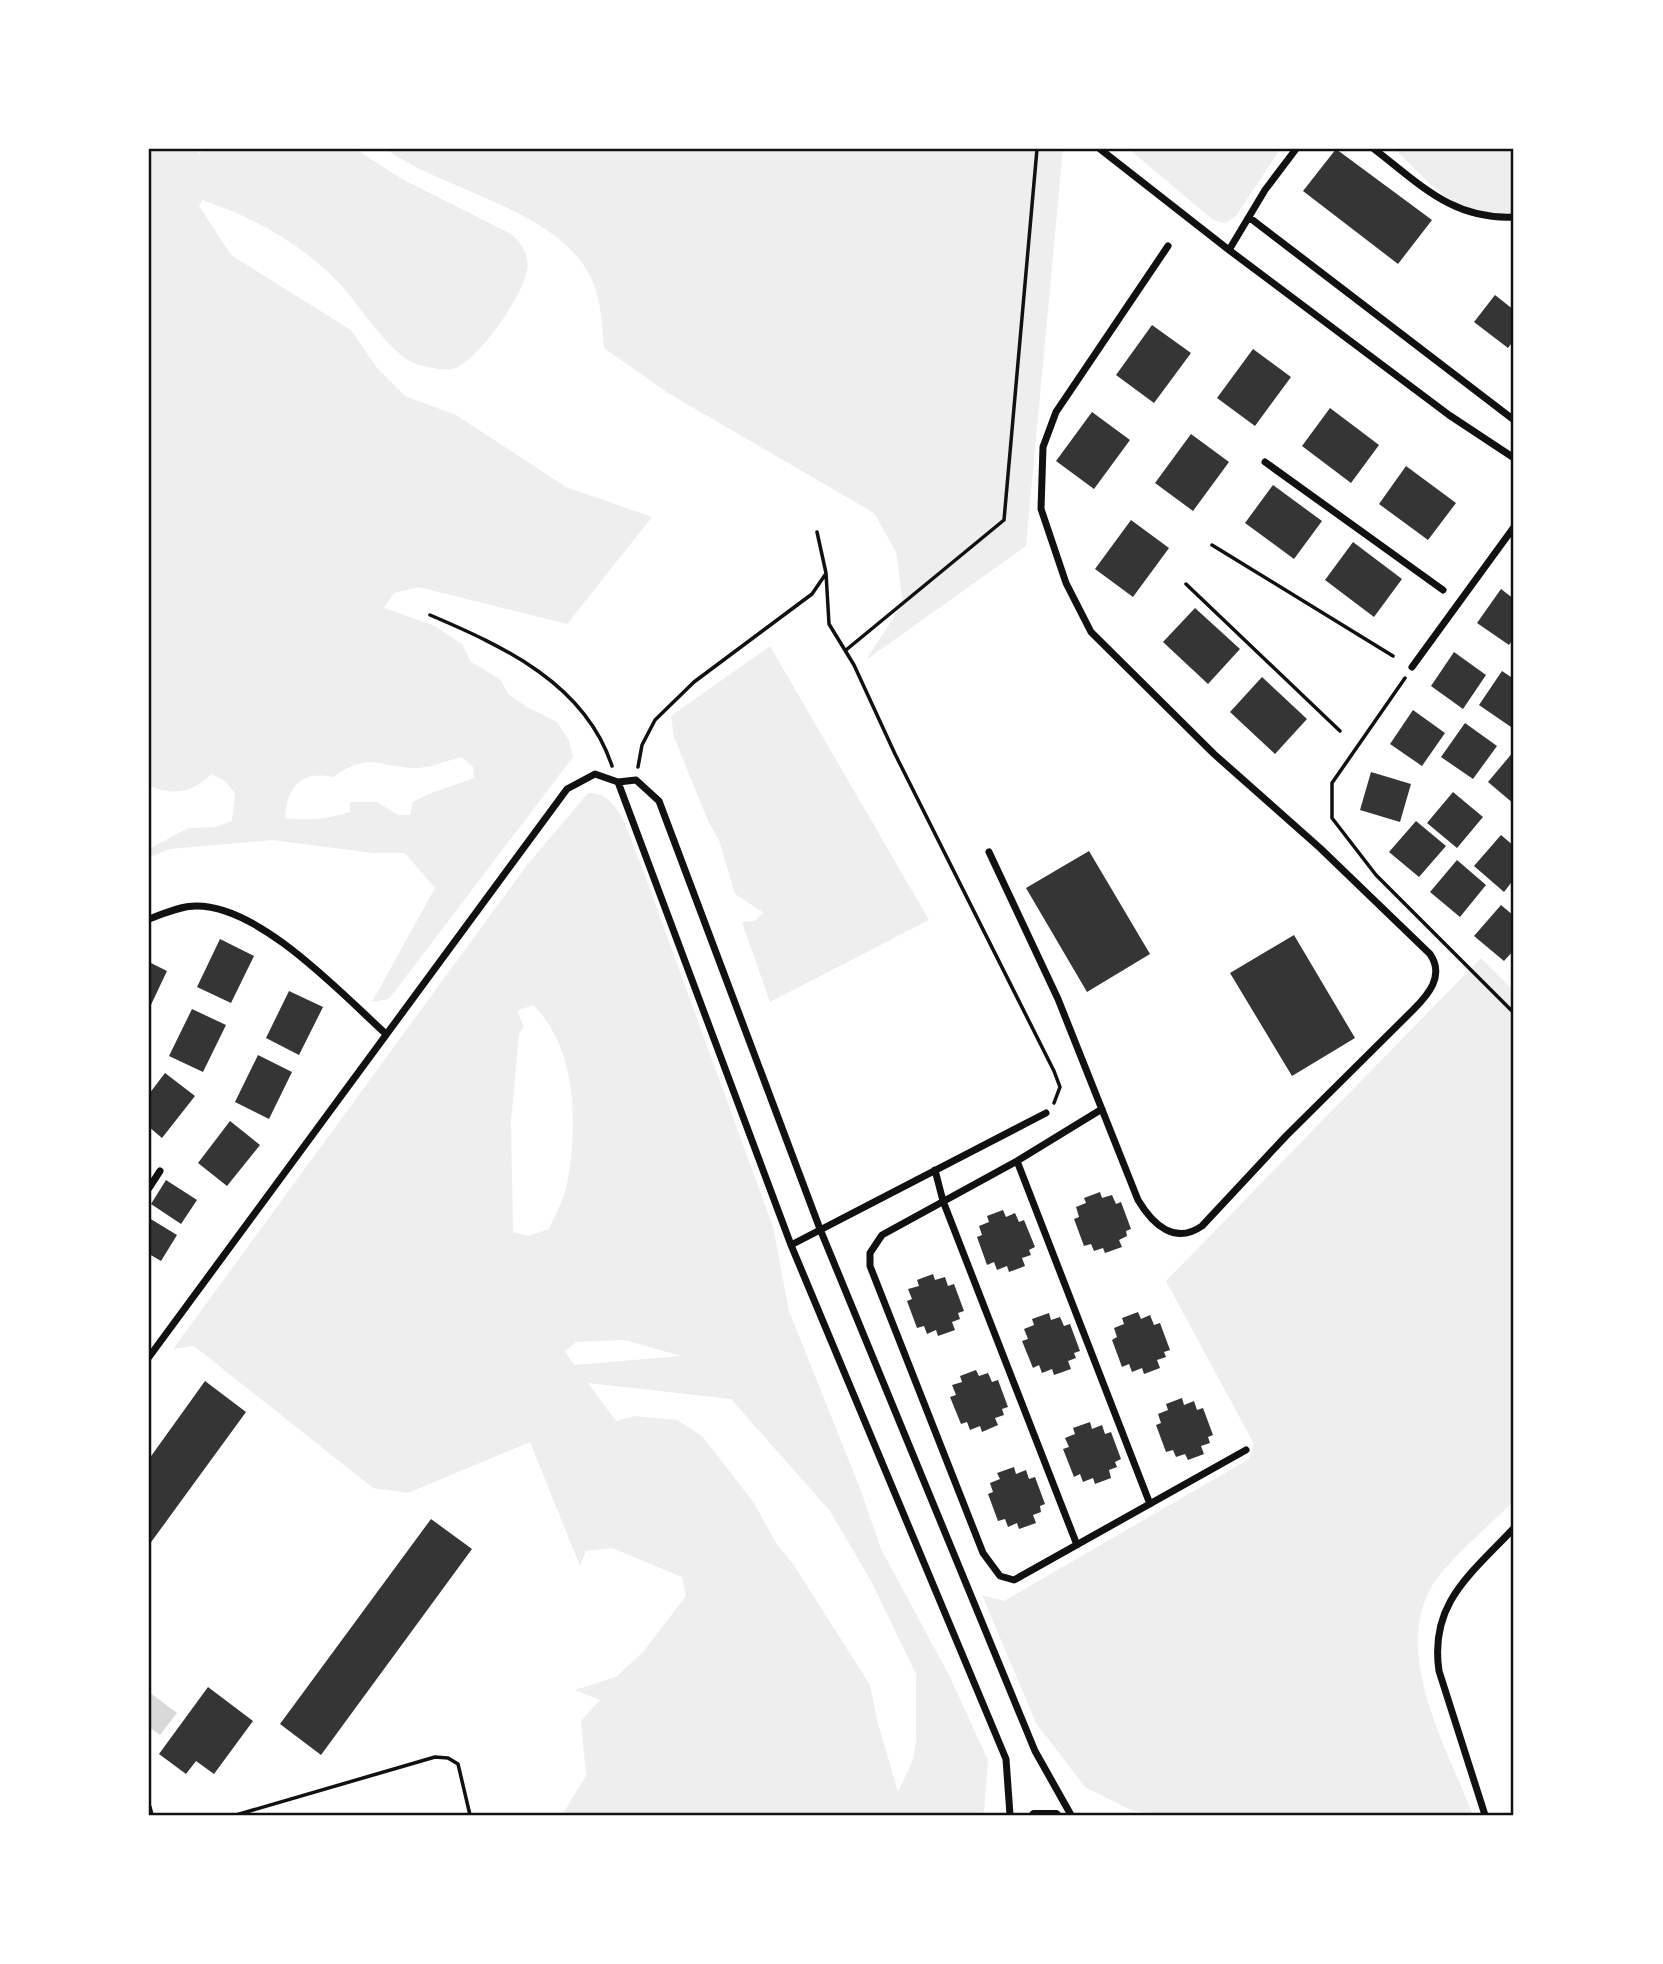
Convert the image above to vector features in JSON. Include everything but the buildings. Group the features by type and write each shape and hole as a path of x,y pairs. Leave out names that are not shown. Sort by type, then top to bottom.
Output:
{"street":[{"path":"1100,149 1229,250 1449,415 1514,458"},
{"path":"1229,250 1265,190 1296,149"},
{"path":"1374,149 1451,207 1489,218 1514,217"},
{"path":"1250,218 1514,420"},
{"path":"989,852 1058,999 1146,1212 1170,1232 1192,1233 1413,1010 1432,989 1436,979 1435,961 1430,954 1320,848 1214,754 1091,632 1066,583 1041,509 1043,447 1056,412 1168,246"},
{"path":"1265,462 1443,590"},
{"path":"1412,667 1514,527"},
{"path":"149,1357 567,789 595,774 618,782 636,780 659,802 820,1229 1035,1751 1071,1815"},
{"path":"618,782 791,1245 1006,1759 1010,1815"},
{"path":"149,919 194,906 233,914 257,925 315,969 386,1034"},
{"path":"1102,1109 1017,1161 882,1235 870,1253 870,1266 983,1553 1000,1576 1014,1580 1246,1450"},
{"path":"791,1245 1046,1113"},
{"path":"1017,1161 1150,1504"},
{"path":"935,1170 943,1201 1077,1545"},
{"path":"149,1188 160,1171"},
{"path":"1485,1815 1439,1671 1436,1650 1438,1628 1446,1605 1461,1585 1514,1528"},
{"path":"1034,1815 1056,1815"}],"lane":[{"path":"1212,545 1394,656"},
{"path":"1186,584 1340,731"},
{"path":"150,1807 152,1815"}],"path":[{"path":"846,650 1004,520 1037,149"},
{"path":"817,533 826,573 829,624 846,650 1054,1071 1060,1087 1056,1101 1046,1113"},
{"path":"636,780 642,745 655,720 694,682 811,594 826,573"},
{"path":"430,615 499,646 557,685 585,712 604,742 618,782"},
{"path":"1412,667 1332,783 1332,818 1376,875 1514,1013"},
{"path":"236,1815 435,1757 454,1760 463,1775 470,1815"}],"shaded area":[{"path":"149,149 199,149 199,154 204,149 355,149 402,179 511,234 524,251 527,271 517,296 487,340 455,368 442,369 408,360 387,342 341,285 294,245 241,215 202,200 199,206 231,255 351,330 377,368 405,396 456,415 566,487 652,517 567,624 418,587 394,593 384,608 435,626 462,644 471,662 500,679 508,694 557,722 569,741 573,757 389,999 372,1002 435,888 405,853 373,853 273,840 169,849 149,858 149,849 188,828 216,827 232,821 235,793 225,781 212,774 183,791 168,791 149,786","holes":["462,757 473,767 474,778 413,802 410,815 398,815 377,802 350,802 350,812 326,818 285,818 293,790 298,783 312,776 333,777 346,769 365,763 419,768"]},
{"path":"386,149 1063,149 1026,546 866,660 903,603 896,552 874,513 668,393 604,348 597,294 584,266 563,243 537,224 506,207 412,165"},
{"path":"1129,149 1280,149 1236,216 1226,223 1213,220"},
{"path":"1395,149 1514,149 1514,213 1494,214 1461,205 1434,187"},
{"path":"770,646 929,920 770,1002 742,922 754,921 764,913 735,894 719,840 708,821 674,737 671,716"},
{"path":"588,793 599,794 608,800 616,808 628,830 773,1227 789,1311 861,1491 881,1549 950,1677 988,1760 984,1812 981,1815 562,1815 586,1776 581,1721 600,1700 575,1690 616,1677 643,1652 686,1596 682,1577 612,1548 586,1551 580,1566 530,1442 408,1493 373,1488 194,1346 173,1349 527,865","holes":["533,1005 547,1022 566,1063 573,1109 573,1133 567,1185 560,1204 549,1229 528,1236 513,1232 511,1121 519,1034 524,1026 517,1011","625,1340 681,1356 574,1365 565,1351 576,1342","588,1383 731,1399 830,1511 871,1581 916,1674 916,1740 913,1760 898,1792 870,1685 793,1564 776,1543 754,1503 702,1436 677,1420 634,1416 616,1421"]},
{"path":"1481,958 1514,991 1514,1501 1459,1554 1432,1586 1421,1613 1418,1641 1428,1701 1473,1815 1172,1815 1133,1811 1085,1787 1036,1723 982,1595 1004,1601 1249,1459 1254,1444 1166,1281"},
{"path":"149,1692 177,1713 160,1735 149,1727"}]}
